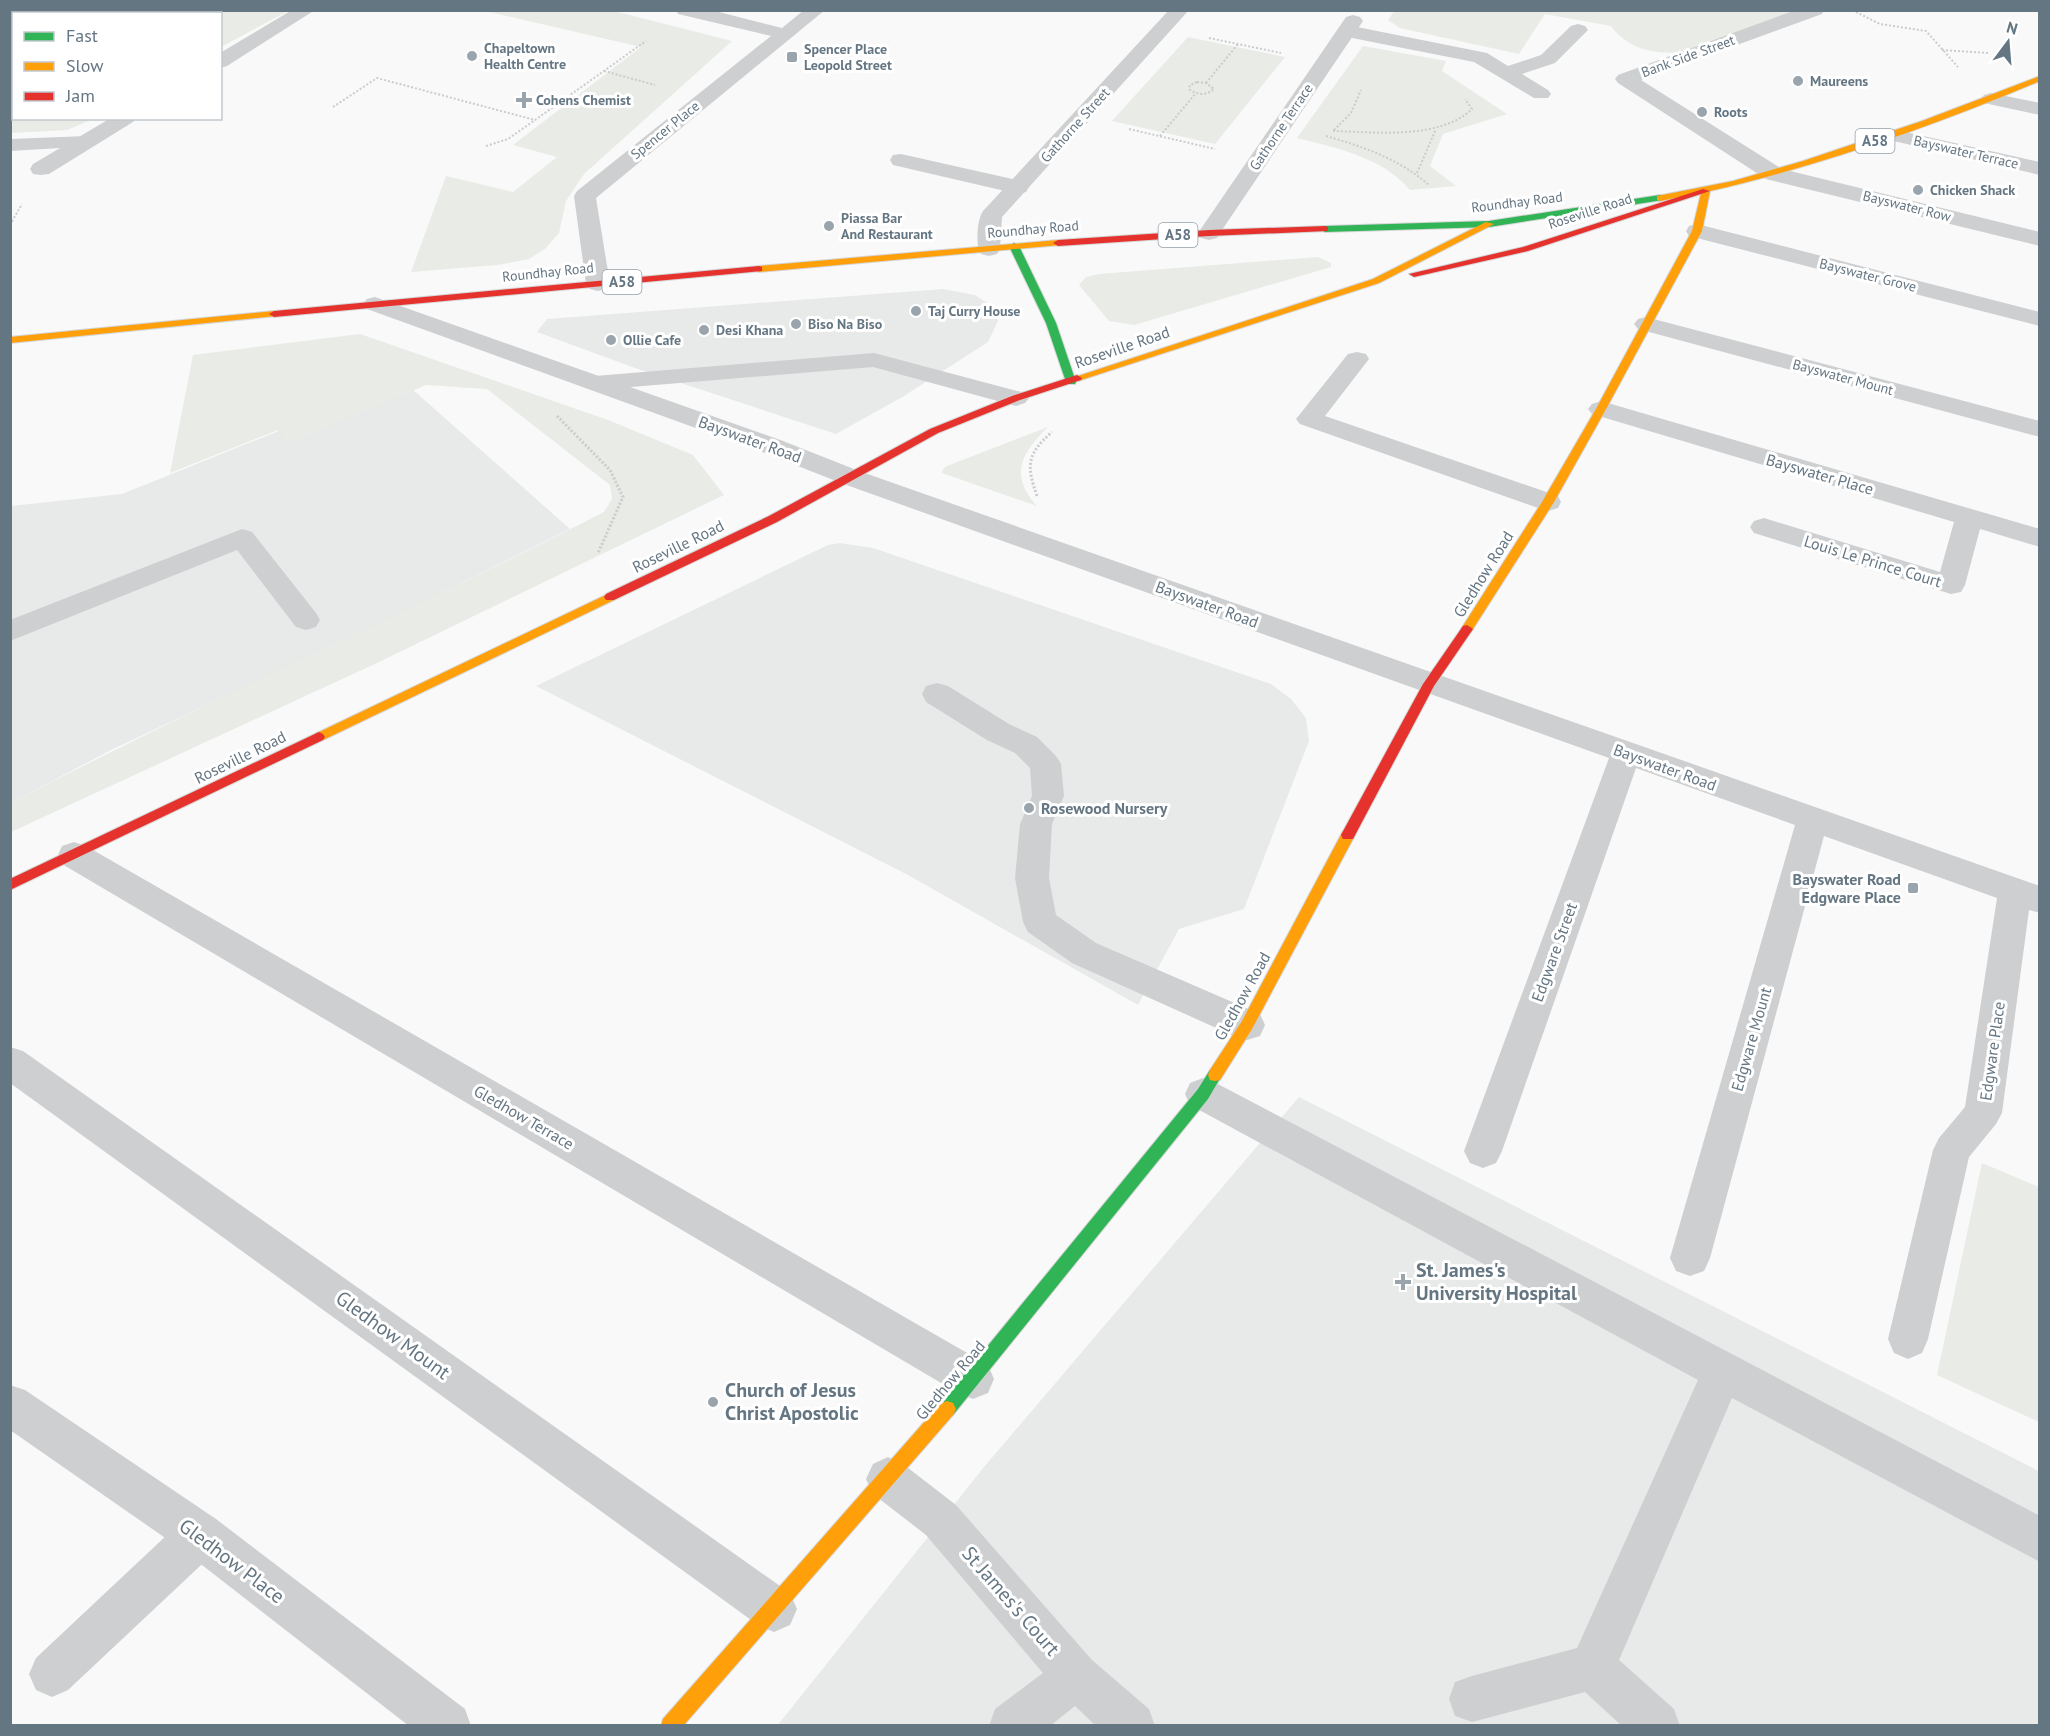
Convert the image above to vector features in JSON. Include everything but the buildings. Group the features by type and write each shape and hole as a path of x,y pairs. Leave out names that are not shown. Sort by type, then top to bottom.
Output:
{"street":[{"path":"222,61 306,10"},
{"path":"685,10 785,34"},
{"name":"Spencer Place","path":"598,284 585,196 816,10"},
{"name":"Gathorne Street","path":"989,249 991,216 1180,10"},
{"name":"Bank Side Street","path":"1774,174 1625,79 1815,10"},
{"path":"1356,18 1480,57 1541,94"},
{"name":"Gathorne Terrace","path":"1209,232 1356,18"},
{"path":"1505,73 1548,59 1578,30"},
{"name":"Roundhay Road","path":"10,340 375,304 1014,246 1209,232 1489,224 1706,191 1774,174 1892,135 1991,99 2040,78"},
{"path":"1991,99 2040,109"},
{"path":"41,169 123,120"},
{"name":"Bayswater Terrace","path":"1892,135 2040,169"},
{"path":"10,145 87,142"},
{"path":"901,160 1018,187"},
{"name":"Bayswater Row","path":"1774,174 2040,238"},
{"name":"Gledhow Road","path":"670,1725 888,1479 973,1379 1203,1094 1247,1025 1429,684 1465,634 1548,501 1601,409 1697,231 1706,191"},
{"name":"Roseville Road","path":"1376,280 1442,270 1545,243 1706,191"},
{"name":"Roseville Road","path":"10,885 762,524 934,431 1016,398 1071,382 1376,280 1489,224"},
{"name":"Bayswater Grove","path":"1697,231 2040,319"},
{"path":"1014,246 1051,323 1071,382"},
{"name":"Bayswater Road","path":"375,304 774,447 850,477 2027,896"},
{"name":"Bayswater Mount","path":"1646,324 2040,429"},
{"path":"1357,359 1309,419 1548,501"},
{"path":"595,383 874,360 1016,398"},
{"name":"Bayswater Place","path":"1601,409 2040,538"},
{"name":"Louis Le Prince Court","path":"1764,527 1951,585 1969,518"},
{"path":"10,631 242,538 306,620"},
{"path":"937,694 998,732 1026,745 1046,764 1048,796 1036,824 1032,878 1040,922 1084,953 1247,1025"},
{"name":"Edgware Street","path":"1483,1150 1626,753"},
{"name":"Edgware Mount","path":"1690,1258 1813,819"},
{"name":"Gledhow Terrace","path":"74,855 973,1379"},
{"name":"Edgware Place","path":"1908,1340 1952,1150 1983,1113 2027,896"},
{"name":"Gledhow Mount","path":"10,1062 774,1609"},
{"path":"1203,1094 2040,1540"},
{"path":"1592,1667 1723,1372"},
{"name":"Gledhow Place","path":"12,1408 200,1535 448,1725"},
{"name":"St James's Court","path":"888,1479 941,1520 1076,1676 1132,1725"},
{"path":"52,1674 200,1535"},
{"path":"1472,1699 1592,1667"},
{"path":"1592,1667 1657,1725"},
{"path":"1012,1725 1076,1676"}],"path":[{"path":"1852,10 1880,24 1926,31 1941,50 1991,99"},
{"path":"1164,28 1325,63"},
{"path":"486,146 508,139 646,41"},
{"path":"1206,83 1238,44"},
{"path":"333,107 377,78 535,120"},
{"path":"1206,83 1212,85 1214,89 1212,92 1196,93 1189,89 1190,84 1206,83"},
{"path":"1160,137 1196,93"},
{"path":"1333,131 1436,129 1453,125 1467,118 1472,109 1464,98"},
{"path":"1081,118 1259,159"},
{"path":"1281,127 1356,145 1392,160 1417,174 1432,188 1444,226"},
{"path":"1417,174 1436,129"},
{"path":"551,410 610,470 623,497 595,560"},
{"path":"1045,503 1038,496 1029,473 1036,446 1058,426"}],"shaded area":[{"path":"11,10 288,11 222,46 222,12 12,12 12,120 91,120 67,130 11,133"},
{"path":"1395,10 1800,11 1791,16 1680,52 1670,53 1651,51 1633,45 1617,34 1611,26 1545,14 1519,54 1400,28 1388,20"},
{"path":"485,11 614,11 732,41 584,174 566,201 559,233 546,248 529,259 498,265 411,272 446,176 513,192 557,157 513,145 641,47"},
{"path":"1188,37 1285,57 1215,144 1112,121"},
{"path":"1363,46 1446,61 1442,71 1507,114 1443,134 1430,166 1456,186 1410,190 1386,169 1358,155 1297,138"},
{"path":"1318,257 1331,263 1331,267 1134,325 1109,321 1079,285 1086,277 1099,274"},
{"path":"943,289 975,295 995,311 998,321 988,342 904,396 836,434 635,368 537,332 547,319"},
{"path":"360,334 608,420 693,455 724,495 379,662 11,832 11,803 84,765 604,512 612,499 610,485 487,389 426,385 289,443 278,430 170,473 193,355"},
{"path":"403,381 570,529 369,629 111,750 11,803 11,506 122,494"},
{"path":"1048,427 1031,446 1022,464 1023,484 1037,506 942,473 947,466"},
{"name":"Rosewood Nursery","path":"840,543 873,548 1271,684 1291,699 1306,718 1309,741 1244,909 1179,929 1138,1005 908,875 536,686 828,545"},
{"name":"St. James's University Hospital","path":"1299,1097 2039,1471 2039,1725 777,1726 984,1467"},
{"path":"1982,1163 2039,1187 2039,1422 1937,1375"}],"traffic: fast":[{"path":"1325,229 1489,224 1660,198"},
{"path":"1014,246 1051,323 1071,382"},
{"path":"947,1409 1203,1094 1215,1075"}],"traffic: slow":[{"path":"1660,198 1734,183 1807,163 1925,123 2040,78"},
{"path":"1467,629 1548,502 1601,409 1697,231 1706,191"},
{"path":"1077,378 1376,281 1489,224"},
{"path":"759,269 1058,243"},
{"path":"10,340 274,314"},
{"path":"319,737 610,597"},
{"path":"1215,1075 1247,1025 1348,835"},
{"path":"670,1726 947,1409"}],"traffic: jam":[{"path":"1414,274 1525,249 1706,191"},
{"path":"1058,243 1209,233 1325,229"},
{"path":"274,314 759,269"},
{"path":"610,597 773,519 934,431 1016,398 1077,378"},
{"path":"1348,835 1429,684 1467,629"},
{"path":"10,885 319,737"}],"place":[{"name":"Chapeltown Health Centre","path":"472,56"},
{"name":"Spencer Place Leopold Street","path":"792,57"},
{"name":"Maureens","path":"1798,81"},
{"name":"Cohens Chemist","path":"524,100"},
{"name":"Roots","path":"1702,112"},
{"name":"Chicken Shack","path":"1918,190"},
{"name":"Piassa Bar And Restaurant","path":"829,226"},
{"name":"Taj Curry House","path":"916,311"},
{"name":"Biso Na Biso","path":"796,324"},
{"name":"Desi Khana","path":"704,330"},
{"name":"Ollie Cafe","path":"611,340"},
{"name":"Rosewood Nursery","path":"1029,808"},
{"name":"Bayswater Road Edgware Place","path":"1913,888"},
{"name":"St. James's University Hospital","path":"1403,1282"},
{"name":"Church of Jesus Christ Apostolic","path":"713,1402"}]}
